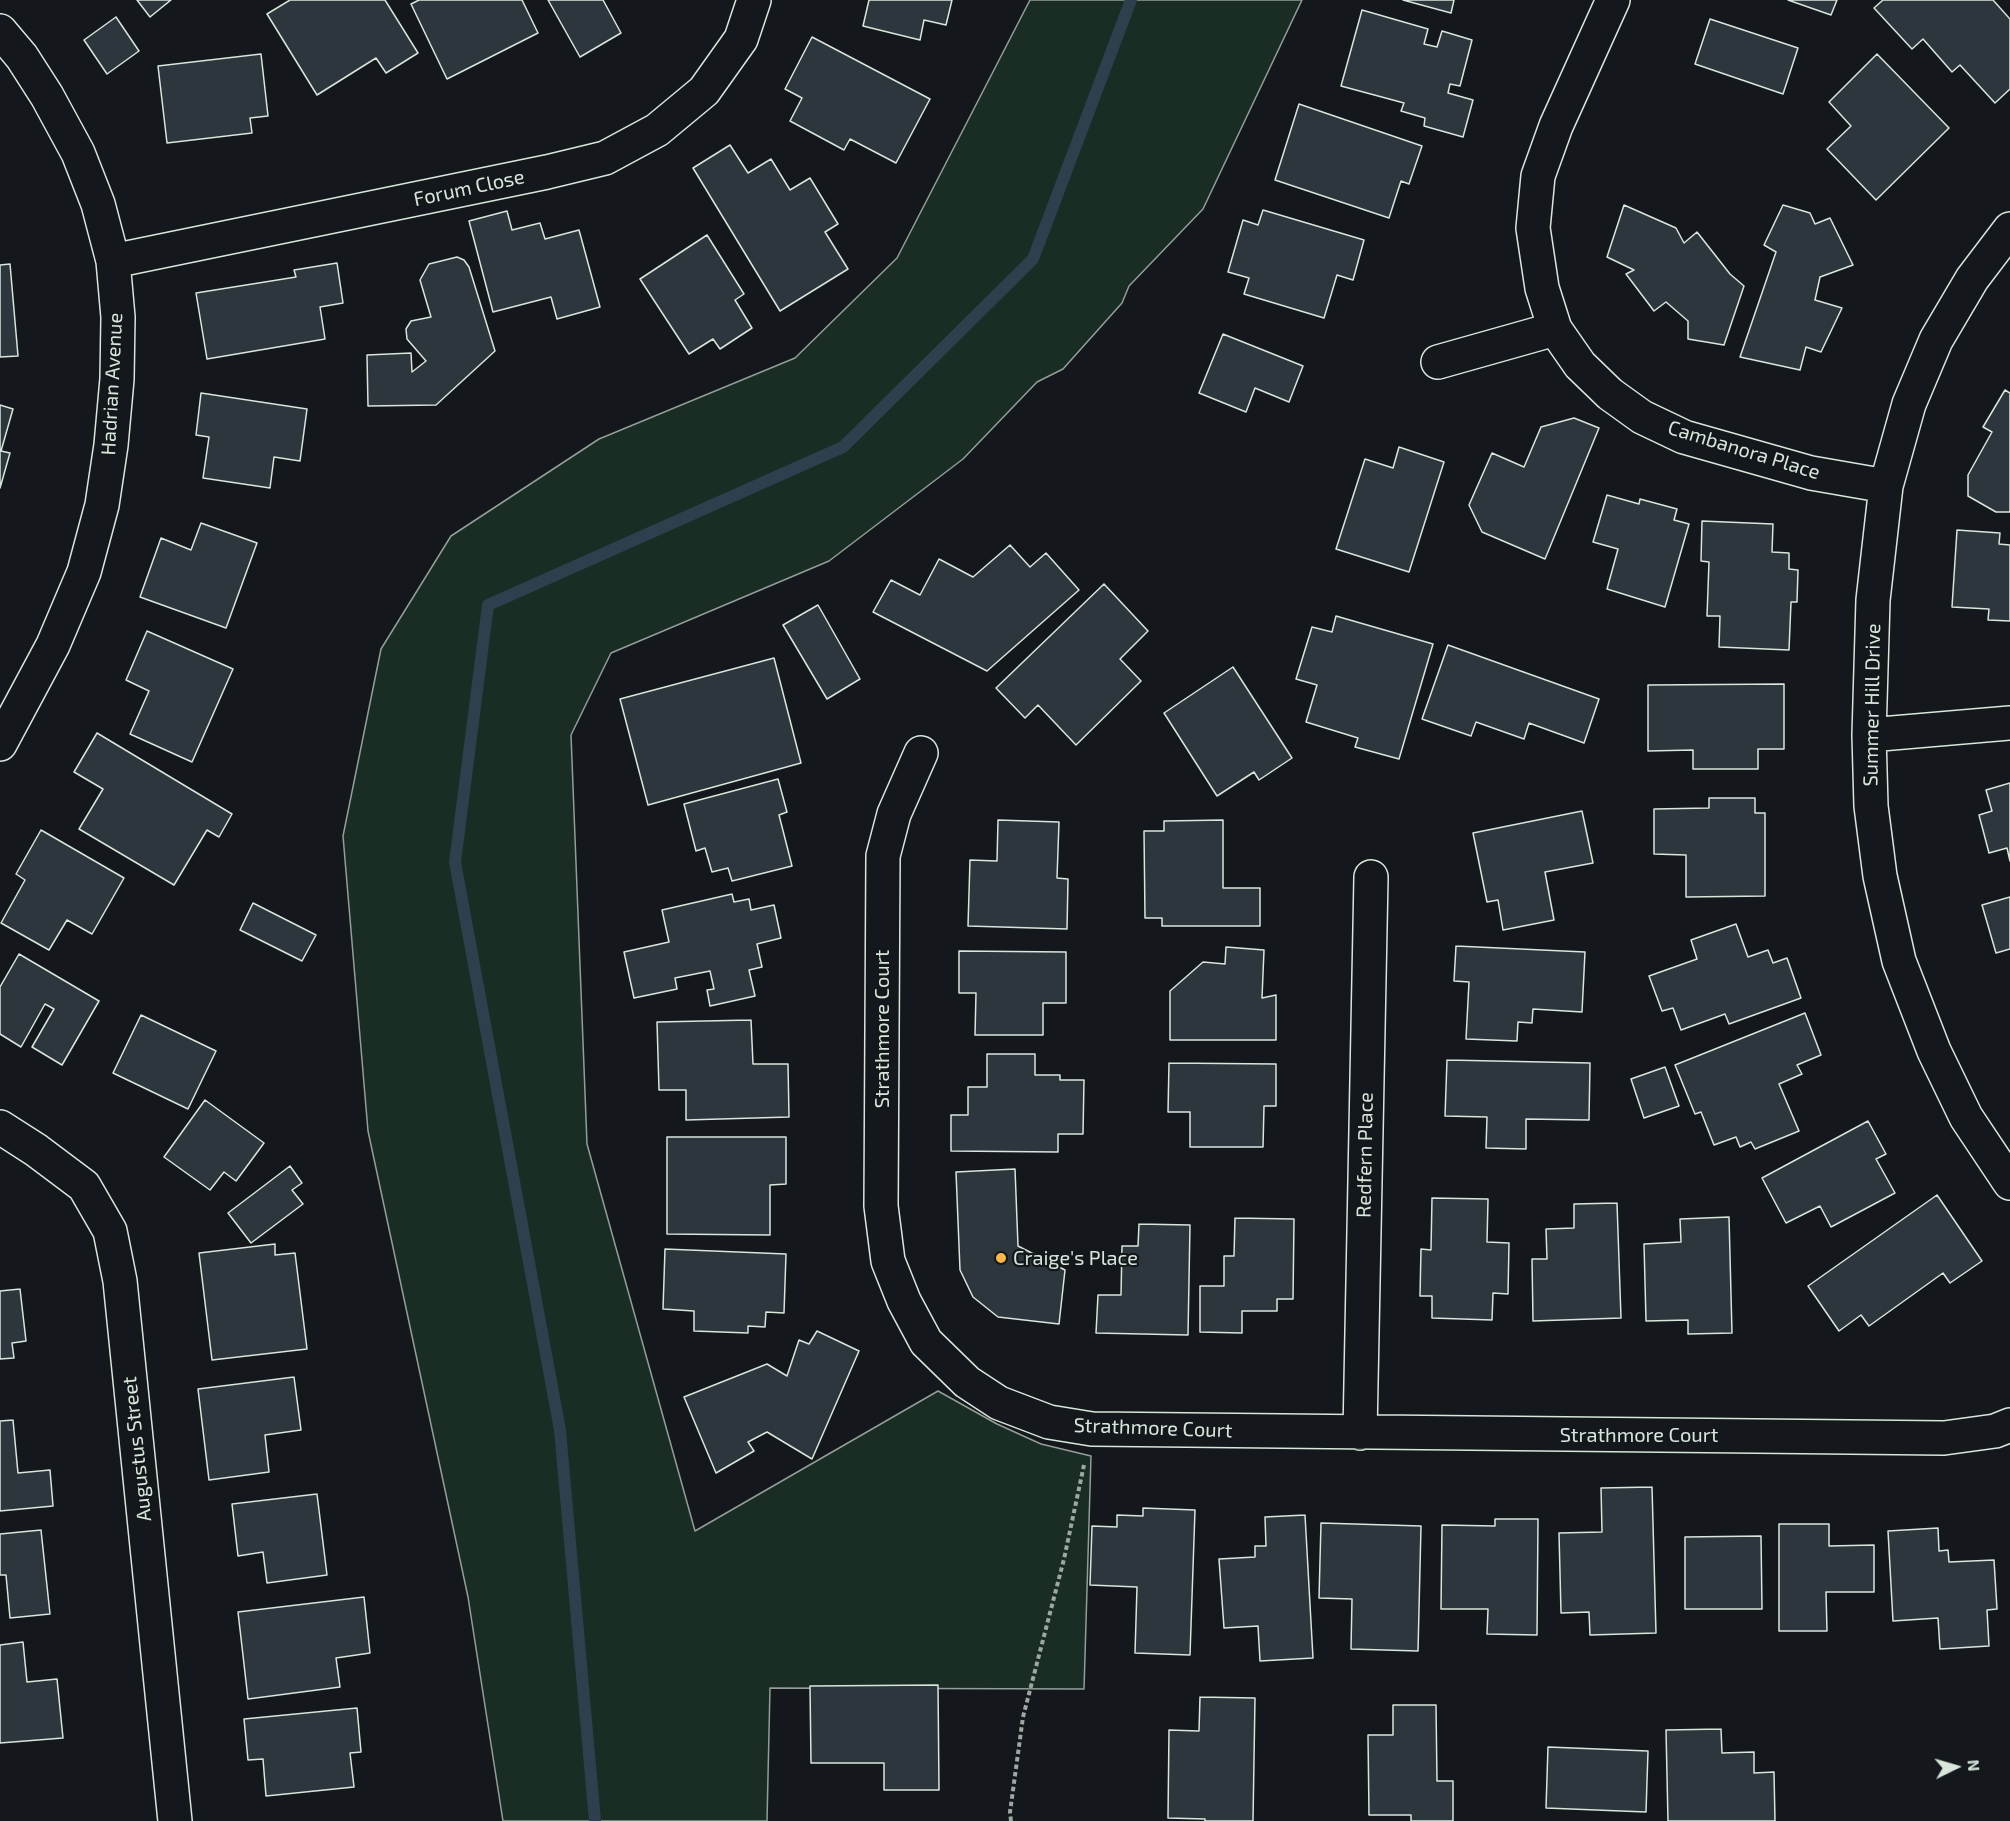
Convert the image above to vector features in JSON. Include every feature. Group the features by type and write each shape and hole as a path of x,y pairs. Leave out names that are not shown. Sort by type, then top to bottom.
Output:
{"street":[{"name":"Forum Close","path":"113,261 547,172 605,158 657,130 704,91 741,39 754,0"},
{"name":"Cambanora Place","path":"1613,0 1556,126 1538,176 1533,228 1542,288 1555,329 1580,365 1610,394 1642,417 1684,437 1811,473 1886,486"},
{"name":"Hadrian Avenue","path":"0,31 22,57 47,96 78,153 98,204 113,261 118,317 117,379 111,445 102,505 84,572 53,645 0,744"},
{"name":"Summer Hill Drive","path":"2010,229 1972,279 1936,340 1910,404 1886,486 1874,600 1869,735 1871,806 1880,876 1899,961 1934,1051 1966,1117 2010,1182"},
{"path":"1438,362 1555,329"},
{"path":"1869,735 2010,723"},
{"name":"Strathmore Court","path":"921,753 894,814 883,856 881,1206 888,1262 904,1301 926,1342 967,1382 999,1404 1049,1422 1092,1429 1944,1438 1995,1431 2010,1425"},
{"name":"Redfern Place","path":"1360,1433 1371,877"},
{"name":"Augustus Street","path":"0,1127 36,1150 84,1186 110,1232 120,1281 175,1821"}],"path":[{"path":"1011,1821 1010,1812 1023,1717 1064,1559 1092,1429"}],"green space":[{"path":"1030,0 1302,0 1203,209 1129,286 1122,303 1063,369 1037,382 963,459 829,561 611,653 571,735 587,1144 695,1531 938,1391 997,1424 1041,1444 1091,1456 1084,1689 770,1688 767,1821 503,1821 468,1597 368,1131 343,836 381,649 451,536 599,439 795,358 897,258"}],"building":[{"path":"137,0 171,0 150,17"},
{"path":"290,0 385,0 418,53 386,73 376,58 317,95 267,14"},
{"path":"419,0 522,0 538,33 447,79 411,4"},
{"path":"548,0 603,0 621,33 580,57"},
{"path":"869,0 952,0 946,25 924,20 920,40 863,26"},
{"path":"1403,0 1454,0 1451,13"},
{"path":"1788,0 1837,0 1831,15"},
{"path":"1883,0 1993,0 2010,19 2010,89 1995,103 1960,65 1952,72 1923,39 1912,49 1874,8"},
{"path":"1362,10 1428,29 1424,44 1437,47 1442,31 1472,40 1460,86 1450,84 1448,93 1473,100 1463,137 1424,126 1425,118 1401,111 1404,103 1341,86"},
{"path":"116,17 139,51 107,74 84,40"},
{"path":"1710,19 1798,48 1783,94 1695,64"},
{"path":"812,37 930,99 896,163 850,139 844,150 790,121 802,98 785,89"},
{"path":"261,54 268,116 250,118 252,133 167,143 158,66"},
{"path":"1877,54 1949,128 1876,200 1827,149 1851,126 1829,102"},
{"path":"1299,104 1422,146 1409,184 1401,181 1389,218 1275,180"},
{"path":"730,145 748,173 771,159 790,190 810,178 838,224 825,232 848,269 780,311 693,168"},
{"path":"1624,205 1676,228 1684,243 1697,232 1730,274 1744,286 1724,345 1688,339 1688,321 1666,302 1654,311 1626,274 1634,270 1607,257"},
{"path":"1783,205 1810,213 1815,224 1830,218 1853,265 1820,277 1815,300 1842,308 1821,352 1806,347 1800,370 1740,357 1776,252 1764,245"},
{"path":"1263,210 1364,240 1353,280 1337,275 1324,318 1244,294 1249,278 1228,272 1243,220 1258,225"},
{"path":"507,211 512,230 540,223 545,239 579,230 600,307 557,319 551,297 493,312 469,221"},
{"path":"707,235 744,294 735,300 752,328 720,349 713,339 689,354 640,279"},
{"path":"457,257 464,260 469,267 495,351 436,405 368,406 367,355 411,353 412,372 426,361 407,339 406,329 411,321 431,317 420,280 429,264"},
{"path":"337,263 343,303 320,307 325,339 207,359 196,293 296,277 294,270"},
{"path":"10,264 18,356 0,357 0,265"},
{"path":"1223,334 1303,366 1289,402 1255,388 1246,412 1199,393"},
{"path":"2005,390 2010,393 2010,512 1996,512 1968,496 1968,475 1992,432 1983,427"},
{"path":"201,393 307,409 300,461 274,457 270,488 203,478 209,437 196,435"},
{"path":"0,405 13,409 1,451 10,453 0,488"},
{"path":"1574,418 1599,428 1545,559 1482,532 1469,505 1492,453 1524,467 1541,427"},
{"path":"1399,447 1444,462 1409,572 1336,549 1365,459 1393,468"},
{"path":"1607,495 1639,504 1640,499 1677,509 1674,520 1689,524 1665,607 1607,589 1618,549 1593,542"},
{"path":"1702,521 1773,524 1772,552 1789,553 1789,569 1798,570 1797,602 1791,602 1789,650 1719,647 1720,616 1707,616 1709,562 1701,561"},
{"path":"201,523 257,543 226,628 140,597 161,538 191,550"},
{"path":"1957,530 2000,533 1999,544 2010,545 2010,621 1988,620 1989,609 1952,607"},
{"path":"1010,545 1030,567 1046,553 1079,590 987,671 873,612 891,580 920,595 939,559 973,577"},
{"path":"1104,584 1148,631 1120,659 1141,681 1076,745 1038,705 1025,718 996,688"},
{"path":"818,605 860,679 827,699 783,625"},
{"path":"1336,616 1433,644 1399,759 1355,747 1358,738 1306,722 1317,685 1296,679 1312,627 1332,632"},
{"path":"147,631 233,669 192,762 130,734 149,691 126,680"},
{"path":"1448,645 1599,699 1584,743 1529,723 1524,739 1476,722 1471,736 1422,719"},
{"path":"774,658 801,763 648,805 620,699"},
{"path":"1233,667 1292,758 1259,780 1254,772 1217,796 1164,713"},
{"path":"1784,684 1784,749 1758,749 1758,769 1693,769 1693,750 1648,751 1648,685"},
{"path":"97,733 232,814 219,837 207,830 174,885 79,829 103,789 74,772"},
{"path":"778,779 787,812 779,815 792,866 732,881 728,868 712,872 705,848 696,851 684,804"},
{"path":"2010,783 2010,861 2007,848 1989,853 1979,815 1992,811 1986,790"},
{"path":"1709,798 1755,798 1755,813 1765,813 1765,896 1686,897 1686,855 1654,854 1654,809 1709,808"},
{"path":"1582,811 1593,863 1545,872 1554,920 1503,930 1498,900 1487,902 1473,833"},
{"path":"998,820 1059,822 1057,878 1068,879 1067,929 968,926 970,860 997,861"},
{"path":"1223,820 1223,888 1260,888 1260,926 1162,926 1162,918 1145,918 1144,831 1164,831 1164,821"},
{"path":"41,830 124,878 92,934 67,920 49,950 1,923 25,880 16,874"},
{"path":"732,894 734,902 749,899 751,910 774,905 781,938 757,944 762,967 749,970 755,996 710,1006 707,990 714,989 710,971 675,978 677,989 634,998 624,952 669,942 662,910"},
{"path":"2010,897 2010,949 1996,953 1982,905"},
{"path":"253,903 316,935 302,961 240,930"},
{"path":"1736,924 1748,957 1768,950 1773,963 1787,958 1801,998 1729,1024 1725,1014 1681,1030 1673,1008 1662,1011 1649,976 1697,959 1691,940"},
{"path":"1456,946 1585,952 1582,1012 1533,1009 1532,1023 1518,1022 1517,1041 1466,1039 1469,982 1454,981"},
{"path":"1226,947 1264,950 1262,998 1276,995 1276,1040 1170,1040 1170,991 1203,962 1225,964"},
{"path":"959,951 1066,952 1066,1003 1043,1003 1043,1035 975,1035 976,993 959,993"},
{"path":"19,954 99,1001 62,1065 32,1047 54,1009 45,1004 21,1047 0,1034 0,987"},
{"path":"1805,1013 1821,1055 1797,1065 1802,1074 1779,1084 1799,1131 1755,1149 1751,1142 1740,1147 1736,1137 1714,1145 1701,1112 1695,1114 1675,1065"},
{"path":"141,1015 216,1051 188,1109 113,1073"},
{"path":"751,1020 753,1064 788,1064 789,1117 686,1120 686,1090 659,1090 657,1022"},
{"path":"987,1054 1035,1054 1035,1075 1060,1075 1060,1080 1084,1080 1083,1134 1058,1134 1058,1152 951,1151 951,1115 968,1115 968,1087 987,1087"},
{"path":"1447,1060 1590,1063 1589,1120 1526,1119 1526,1149 1486,1148 1487,1117 1445,1116"},
{"path":"1169,1063 1276,1064 1276,1106 1264,1106 1263,1147 1190,1147 1190,1112 1168,1112"},
{"path":"1665,1067 1679,1106 1644,1118 1631,1079"},
{"path":"205,1100 264,1143 236,1181 224,1172 210,1190 164,1157"},
{"path":"1868,1121 1886,1154 1876,1159 1895,1193 1831,1227 1820,1206 1786,1223 1762,1178"},
{"path":"667,1137 786,1137 786,1184 770,1185 770,1235 667,1234"},
{"path":"290,1166 302,1183 292,1190 303,1204 251,1243 228,1213"},
{"name":"Craige's Place","path":"1015,1169 1018,1246 1065,1270 1059,1324 998,1317 973,1297 960,1270 956,1172"},
{"path":"1937,1195 1982,1261 1950,1283 1943,1273 1869,1326 1861,1315 1839,1331 1808,1286"},
{"path":"1432,1198 1488,1199 1487,1242 1509,1243 1508,1294 1493,1293 1492,1320 1432,1318 1432,1296 1420,1296 1421,1249 1431,1250"},
{"path":"1617,1203 1621,1318 1533,1321 1532,1259 1547,1259 1546,1229 1574,1228 1574,1204"},
{"path":"1729,1217 1732,1333 1688,1334 1688,1320 1646,1321 1644,1244 1681,1242 1680,1219"},
{"path":"1235,1218 1294,1219 1293,1299 1277,1299 1277,1311 1242,1311 1242,1333 1200,1332 1200,1286 1224,1286 1224,1256 1234,1256"},
{"path":"1139,1224 1190,1225 1188,1335 1096,1333 1098,1295 1121,1295 1122,1246 1138,1246"},
{"path":"275,1244 275,1255 295,1253 307,1349 212,1360 199,1253"},
{"path":"665,1249 786,1254 784,1313 766,1312 765,1327 748,1326 748,1333 694,1331 694,1311 663,1309"},
{"path":"20,1289 26,1341 12,1343 14,1358 0,1359 0,1291"},
{"path":"817,1331 859,1351 812,1459 767,1432 748,1442 754,1451 716,1473 684,1397 767,1364 787,1376 799,1340 809,1344"},
{"path":"294,1377 301,1430 265,1435 269,1472 209,1480 198,1389"},
{"path":"13,1420 18,1473 50,1470 53,1506 0,1511 0,1421"},
{"path":"1652,1487 1656,1633 1590,1635 1589,1612 1561,1613 1559,1533 1602,1532 1601,1488"},
{"path":"317,1494 327,1575 267,1583 263,1552 238,1556 232,1504"},
{"path":"1143,1508 1195,1510 1190,1655 1135,1653 1137,1587 1090,1585 1092,1526 1117,1527 1117,1515 1143,1516"},
{"path":"1305,1515 1313,1658 1260,1661 1258,1626 1224,1628 1219,1559 1255,1557 1255,1546 1266,1546 1265,1517"},
{"path":"1495,1519 1538,1519 1537,1635 1487,1634 1488,1609 1441,1609 1442,1525 1495,1526"},
{"path":"1321,1523 1421,1526 1418,1651 1351,1649 1352,1599 1319,1598"},
{"path":"1779,1524 1829,1524 1829,1546 1874,1545 1874,1592 1826,1592 1827,1631 1779,1631"},
{"path":"1938,1528 1939,1551 1948,1550 1949,1562 1994,1560 1997,1609 1987,1610 1989,1646 1940,1649 1938,1618 1893,1621 1888,1531"},
{"path":"41,1530 50,1614 10,1618 6,1575 0,1575 0,1534"},
{"path":"1761,1536 1762,1609 1685,1609 1685,1537"},
{"path":"364,1597 370,1653 336,1658 340,1687 248,1699 238,1612"},
{"path":"23,1642 27,1682 57,1679 63,1738 0,1743 0,1645"},
{"path":"938,1685 939,1790 884,1790 884,1763 811,1763 810,1686"},
{"path":"1200,1697 1255,1698 1253,1821 1168,1818 1169,1730 1199,1731"},
{"path":"1393,1705 1436,1705 1437,1781 1453,1781 1453,1821 1411,1821 1411,1815 1369,1815 1368,1735 1393,1735"},
{"path":"357,1708 361,1752 350,1753 354,1787 266,1796 263,1759 248,1760 244,1719"},
{"path":"1721,1729 1722,1753 1754,1752 1754,1773 1774,1772 1775,1821 1668,1821 1666,1730"},
{"path":"1548,1747 1648,1751 1646,1812 1546,1808"}],"waterway":[{"path":"595,1821 560,1430 455,862 488,605 843,447 1033,259 1131,0"}],"place":[{"name":"Craige's Place","path":"1001,1258"}]}
